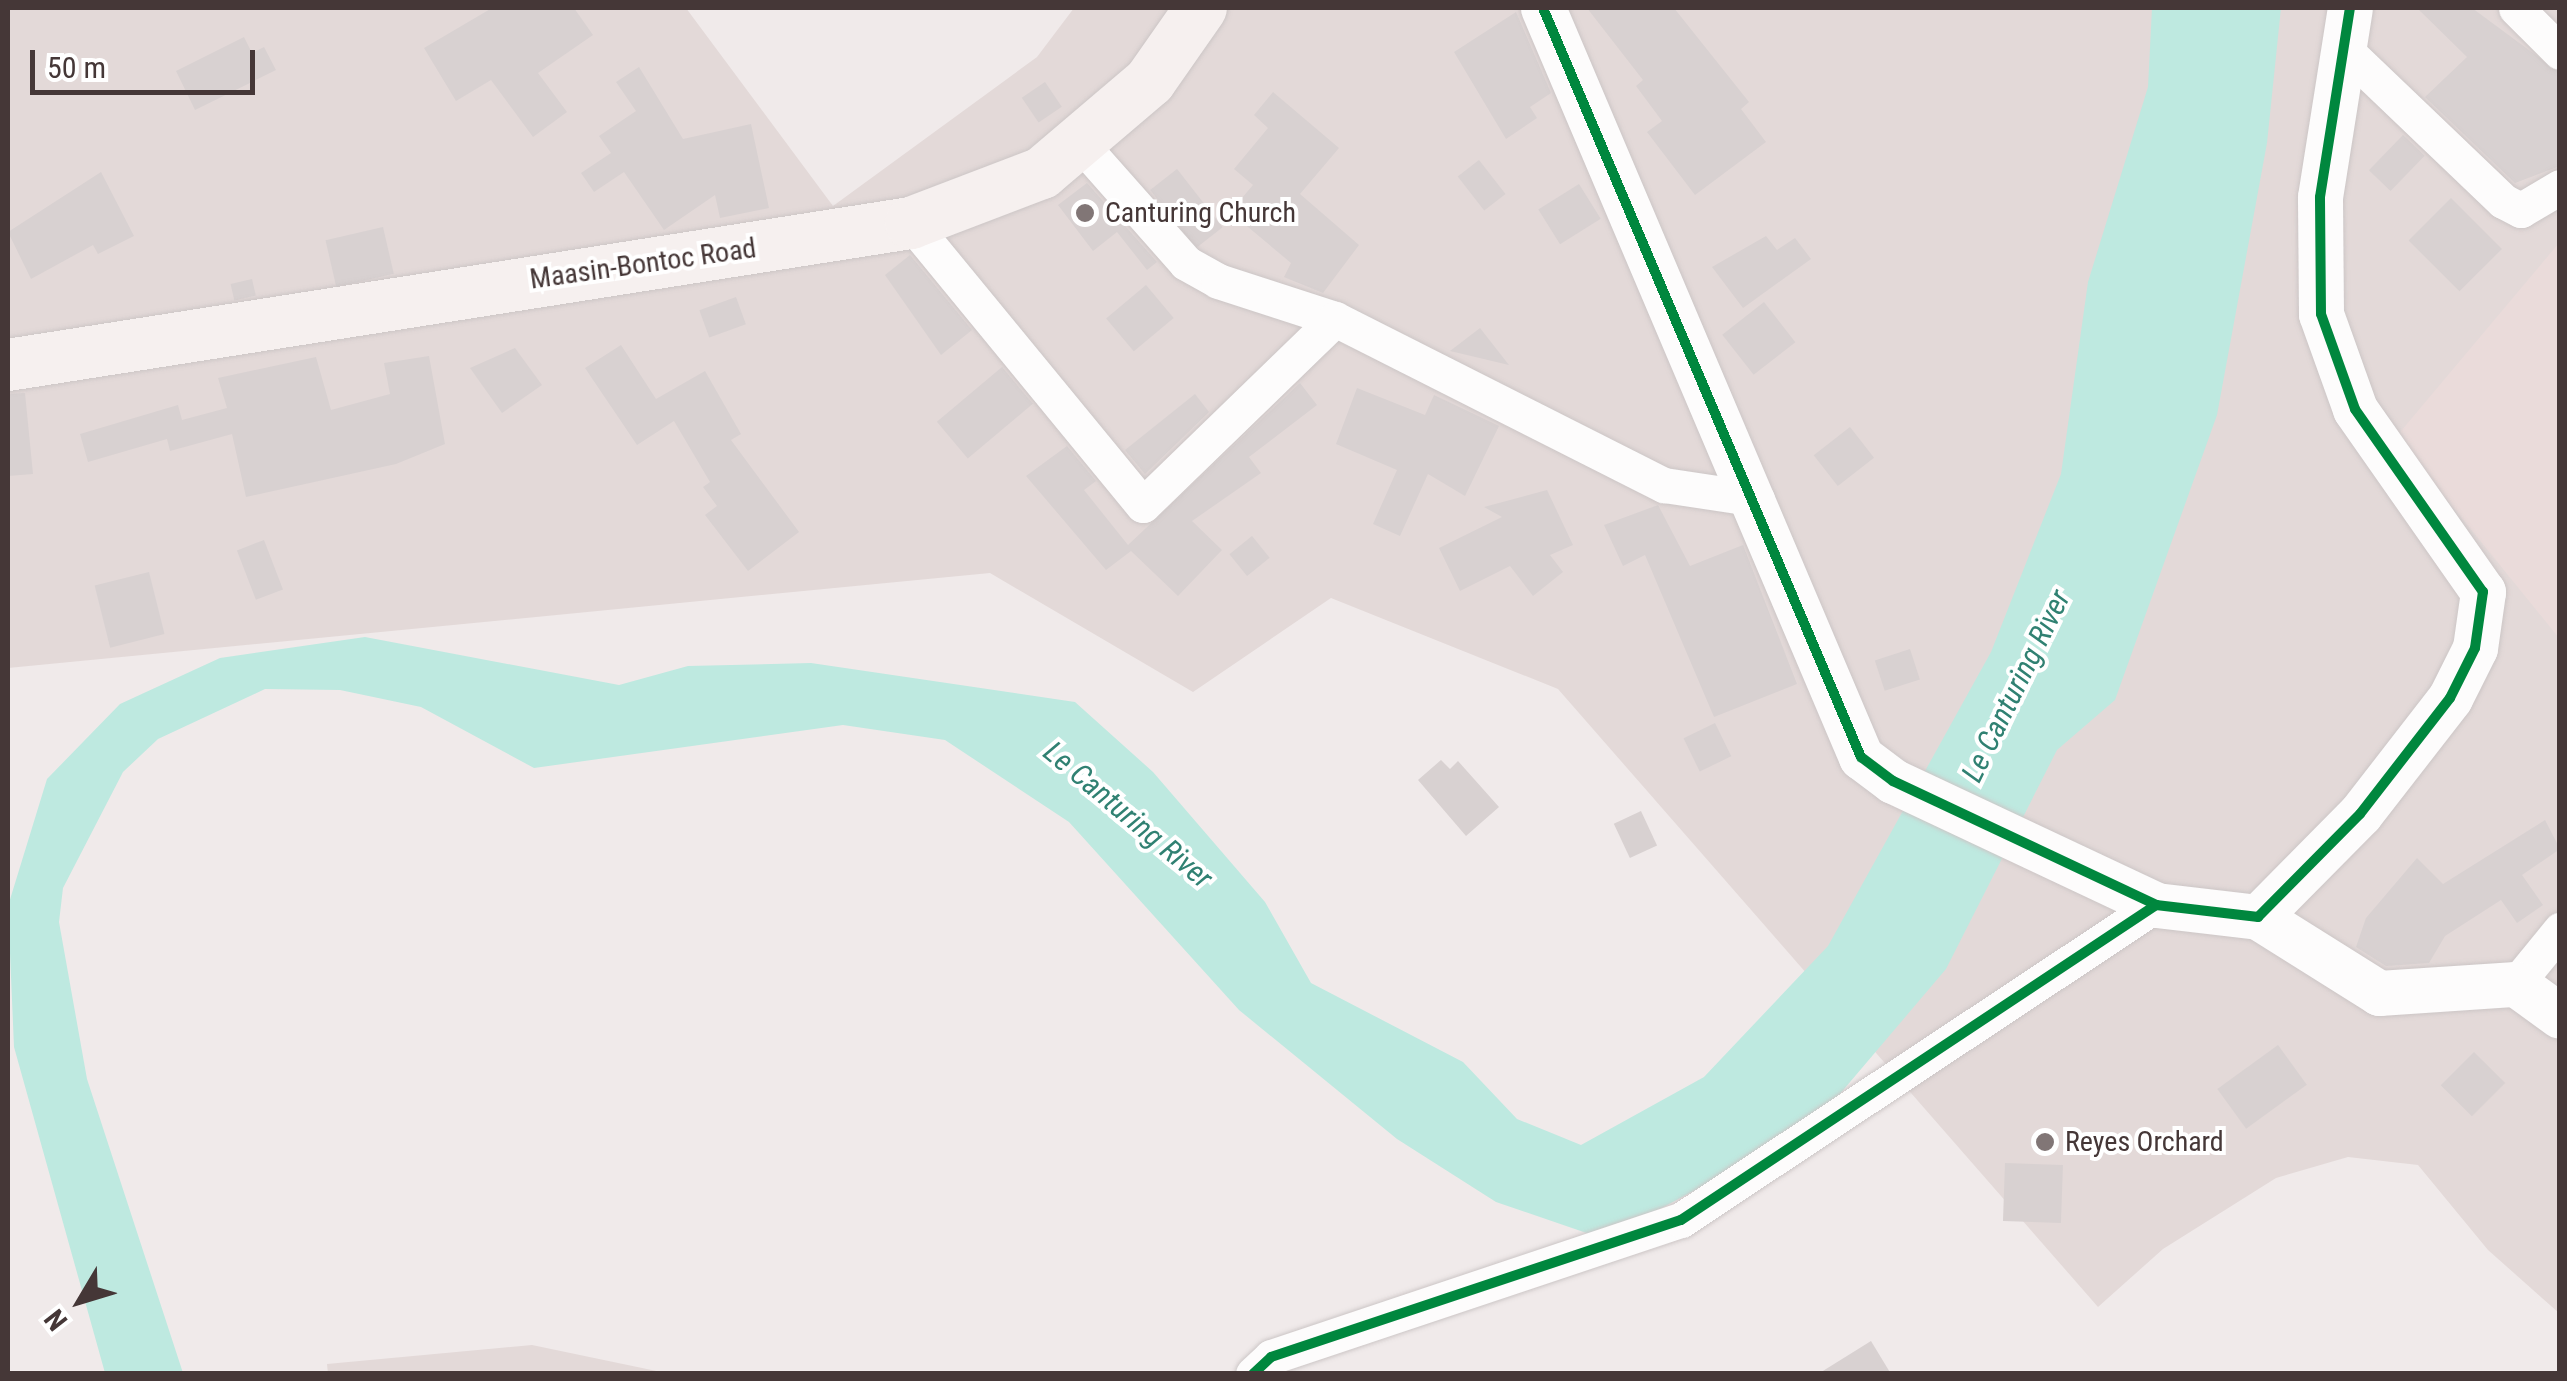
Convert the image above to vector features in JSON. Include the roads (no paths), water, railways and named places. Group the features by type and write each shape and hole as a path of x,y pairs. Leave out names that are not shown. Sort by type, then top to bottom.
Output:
{"main road":[{"name":"Maasin-Bontoc Road","path":"8,365 912,223 1042,173 1172,57 1202,8"}],"street":[{"path":"1543,8 1757,500 1846,734 1893,781 2156,905 2258,917 2379,993 2516,984 2560,1016"},
{"path":"2516,8 2560,52"},
{"path":"2347,28 2502,201 2521,210 2560,187"},
{"path":"2258,917 2360,814 2450,698 2476,648 2483,592 2356,409 2322,314 2320,197 2347,28"},
{"path":"1080,143 1186,263 1335,320 1664,485 1757,500"},
{"path":"912,223 1143,505 1335,320"},
{"path":"1253,1374 1271,1357 1681,1220 2156,905"},
{"path":"2516,984 2560,930"}],"water":[{"name":"Le Canturing River","path":"2152,8 2281,8 2267,143 2217,415 2115,700 2057,750 1946,969 1811,1128 1604,1239 1496,1202 1397,1139 1239,1010 1069,822 945,740 843,725 534,768 421,707 340,690 265,689 158,739 123,772 63,888 59,922 87,1079 183,1373 105,1373 14,1047 8,906 47,779 120,704 220,658 365,637 619,685 688,666 811,663 1075,702 1153,772 1265,902 1311,983 1463,1062 1517,1119 1581,1145 1704,1077 1828,946 1991,652 2061,474 2088,282 2148,87"}],"place":[{"name":"Canturing Church","path":"1085,213"},
{"name":"Reyes Orchard","path":"2045,1142"}]}
